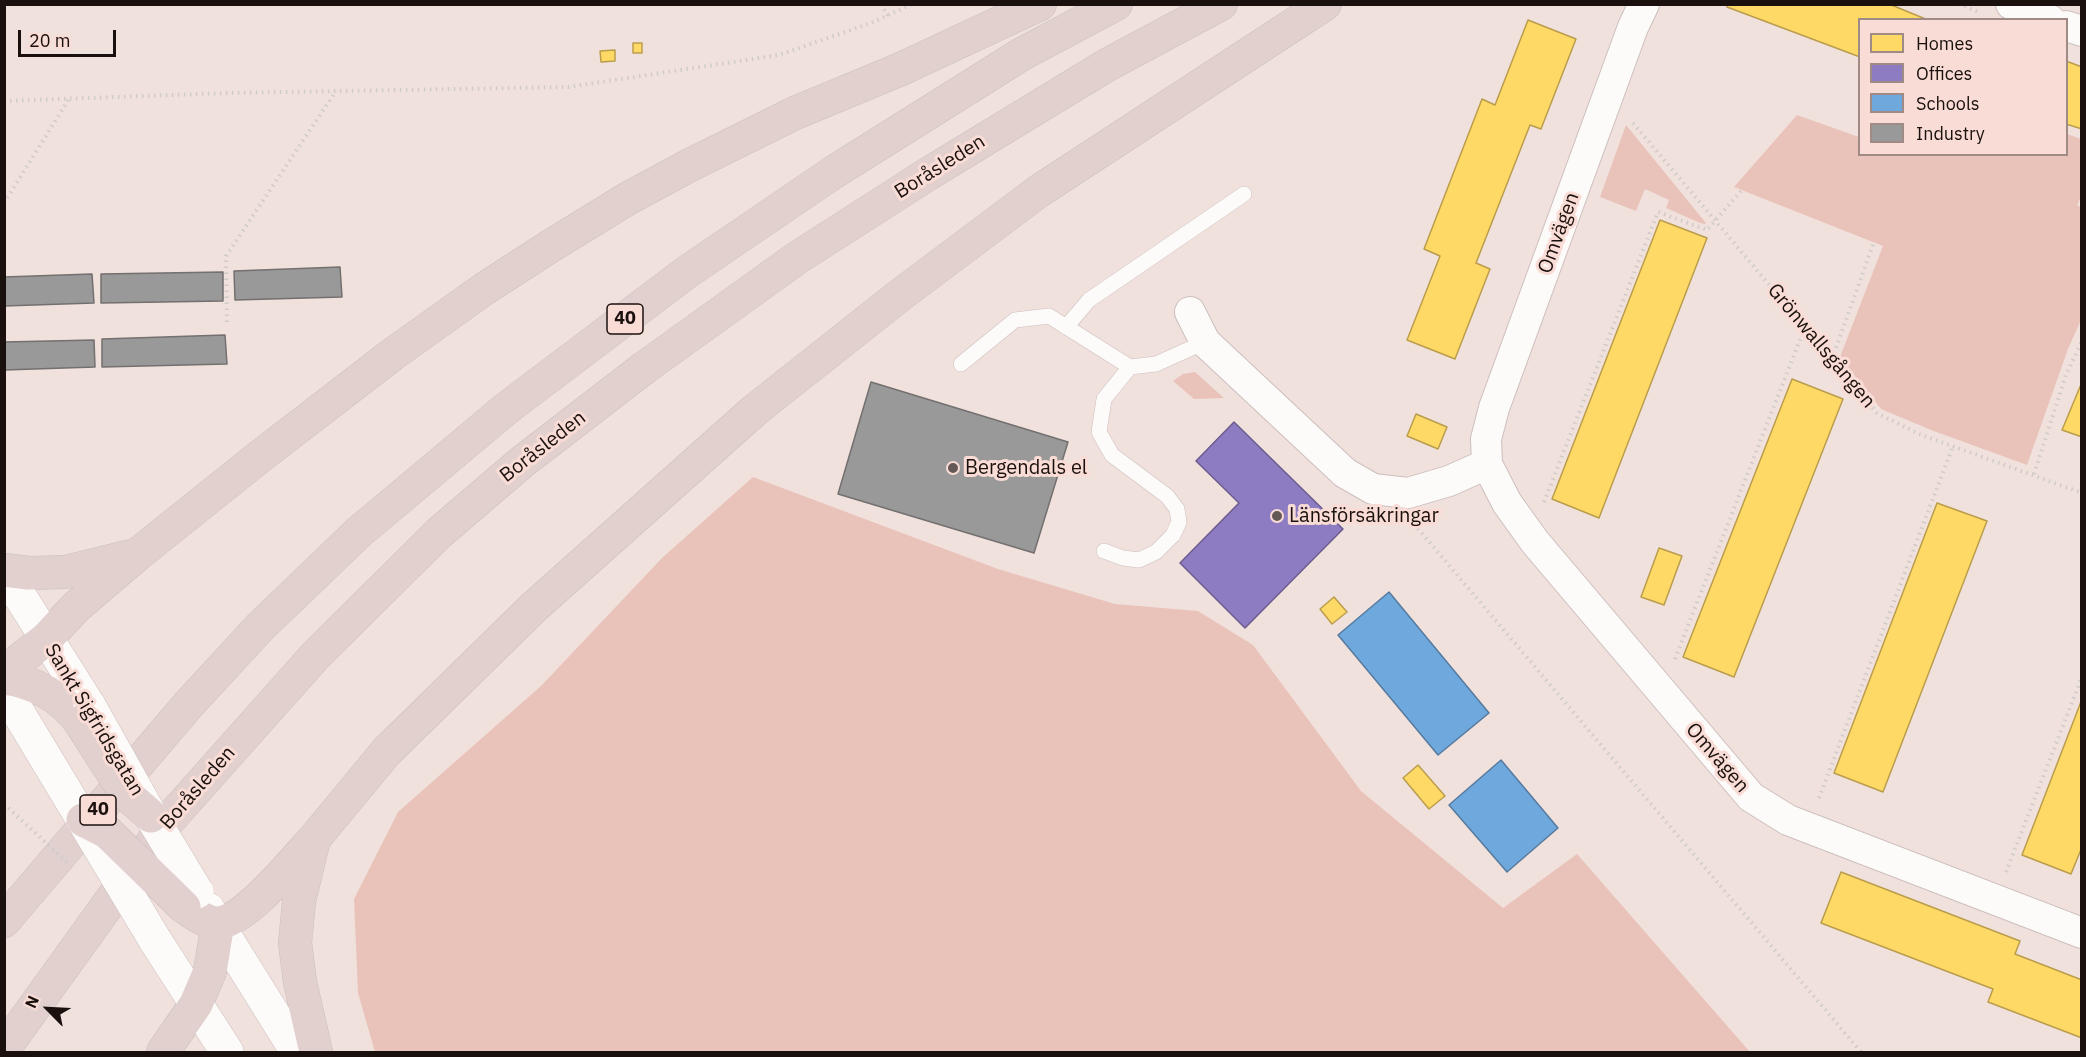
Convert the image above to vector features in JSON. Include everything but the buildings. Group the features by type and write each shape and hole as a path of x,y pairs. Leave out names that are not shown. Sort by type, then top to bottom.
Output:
{"highway":[{"path":"4,672 46,639 76,607 138,554 258,458 393,354 484,290 627,199 690,165 795,112 901,69 1040,4"},
{"name":"40","path":"4,921 188,705 260,627 359,532 507,408 687,272 834,172 1022,54 1116,4"},
{"name":"Boråsleden","path":"4,1049 168,821 315,656 439,533 522,462 644,368 807,251 1107,65 1221,4"},
{"path":"83,820 107,832 191,900 202,918 218,923 243,912 266,892 314,839 386,752 533,608 754,410 899,296 1039,191 1325,4"},
{"path":"4,571 66,572 138,554"},
{"path":"4,678 19,680 36,687 73,712 85,714 127,795 152,816"},
{"path":"314,839 298,901 295,943 300,982 316,1053"},
{"path":"163,1053 196,1004 210,971 218,923"},
{"path":"30,1053 78,947"}],"main road":[{"name":"Sankt Sigfridsgatan","path":"4,571 46,639 85,714"},
{"path":"4,689 155,940 227,1053"},
{"name":"Sankt Sigfridsgatan","path":"152,816 191,900"},
{"path":"218,923 297,1053"}],"street":[{"name":"Omvägen","path":"1644,4 1633,27 1494,408 1486,439 1487,464 1507,503 1535,542 1751,797 1788,820 2082,933"},
{"path":"2010,4 2045,18"},
{"path":"1190,312 1204,342 1345,473 1373,489 1408,494 1449,481 1487,464"}],"lane":[{"path":"1066,327 1089,300 1244,194"},
{"path":"960,364 1015,320 1049,316 1130,367 1156,364 1204,342"},
{"path":"1104,551 1123,558 1139,560 1156,552 1173,535 1179,522 1177,509 1167,496 1112,455 1099,432 1104,399 1130,367"}],"path":[{"path":"881,4 888,16"},
{"path":"4,101 568,87 778,55 888,16 912,4"},
{"path":"227,322 226,256 336,91"},
{"path":"4,203 69,99"},
{"name":"Grönwallsgången","path":"1631,121 1877,413 1919,434 2082,493"},
{"path":"1540,511 1658,212 1707,230 1742,190"},
{"path":"1832,360 1874,242"},
{"path":"1675,659 1805,327"},
{"path":"2034,474 2066,375 2082,341"},
{"path":"1817,802 1953,446"},
{"path":"1408,494 1412,522 1861,1053"},
{"path":"2005,873 2082,677"},
{"path":"4,804 70,866"}],"shaded area":[{"path":"1797,115 1858,137 1858,156 2068,156 2068,134 2081,139 2081,197 2077,205 2082,208 2081,320 2068,349 2027,465 1881,409 1840,357 1883,246 1734,187"},
{"path":"1626,125 1705,224 1666,208 1669,200 1645,189 1636,211 1600,197"},
{"path":"1195,372 1224,398 1194,399 1173,381 1183,374"},
{"path":"753,477 998,569 1115,604 1198,611 1253,645 1361,791 1503,908 1577,854 1750,1052 375,1052 358,993 354,899 398,812 541,686 662,558"}],"place":[{"name":"Bergendals el","path":"953,468"},
{"name":"Länsförsäkringar","path":"1277,516"}]}
